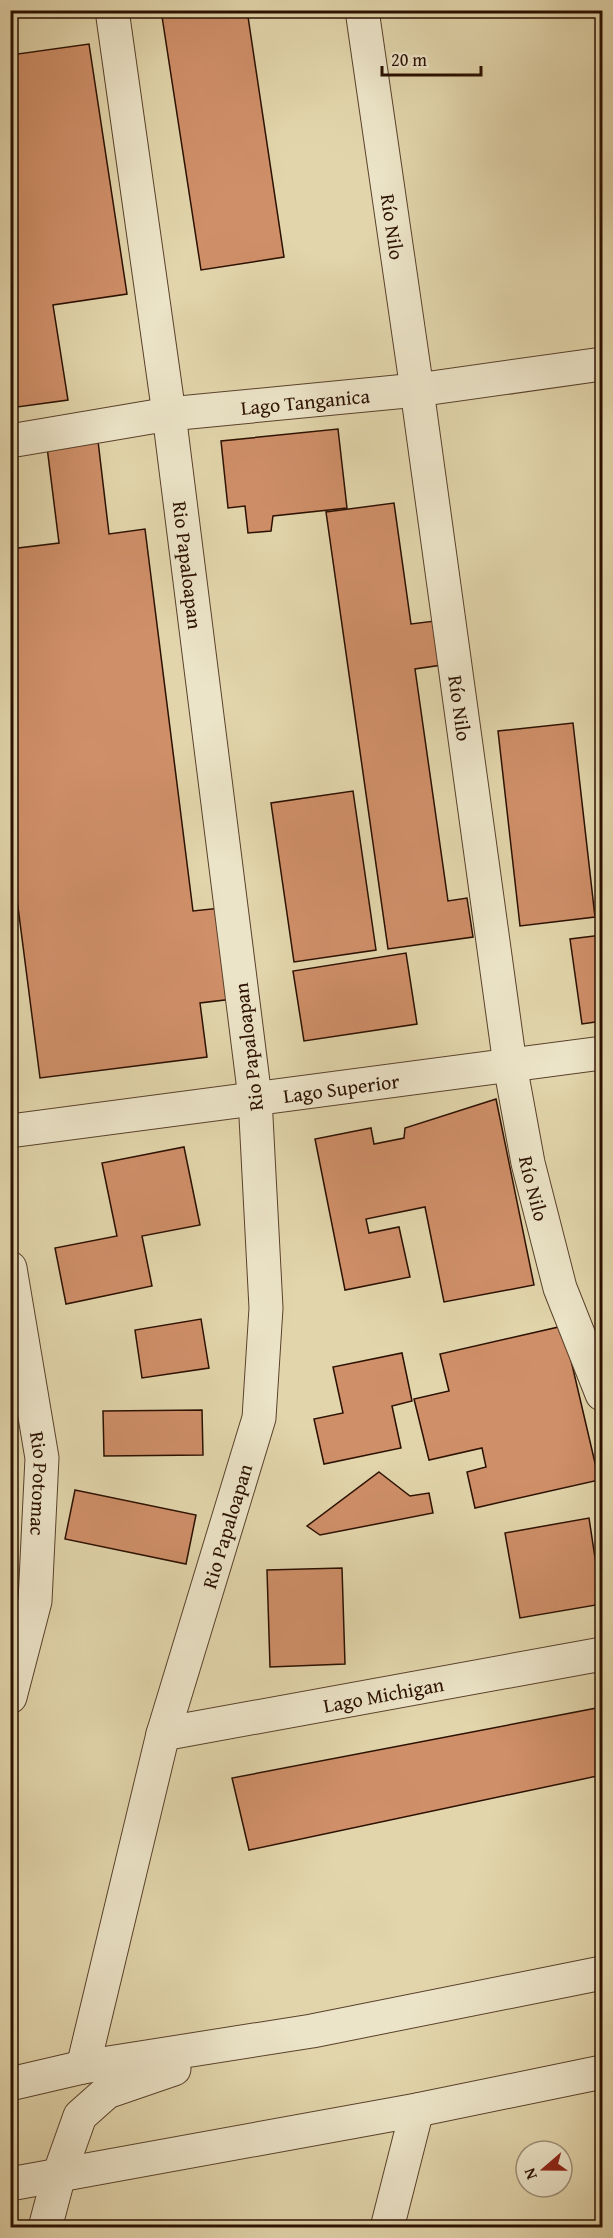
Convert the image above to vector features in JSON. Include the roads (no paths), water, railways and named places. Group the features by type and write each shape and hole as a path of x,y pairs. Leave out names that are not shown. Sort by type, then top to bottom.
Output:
{"street":[{"name":"Rio Papaloapan","path":"83,2067 163,1734 260,1419 266,1308 255,1098 169,414 112,10"},
{"name":"Río Nilo","path":"362,10 510,1065 528,1162 560,1288 590,1326 603,1394"},
{"name":"Lago Tanganica","path":"10,441 169,414 417,390 603,364"},
{"name":"Lago Superior","path":"10,1131 603,1053"},
{"name":"Rio Potomac","path":"10,1268 42,1458 35,1601 10,1697"},
{"name":"Lago Michigan","path":"163,1734 603,1654"},
{"path":"10,2084 83,2067 312,2031 603,1973"},
{"path":"45,2228 59,2175 80,2116 107,2092 207,2060 271,2046 312,2031"},
{"path":"10,2184 417,2110 603,2073"},
{"path":"387,2228 417,2110"}]}
